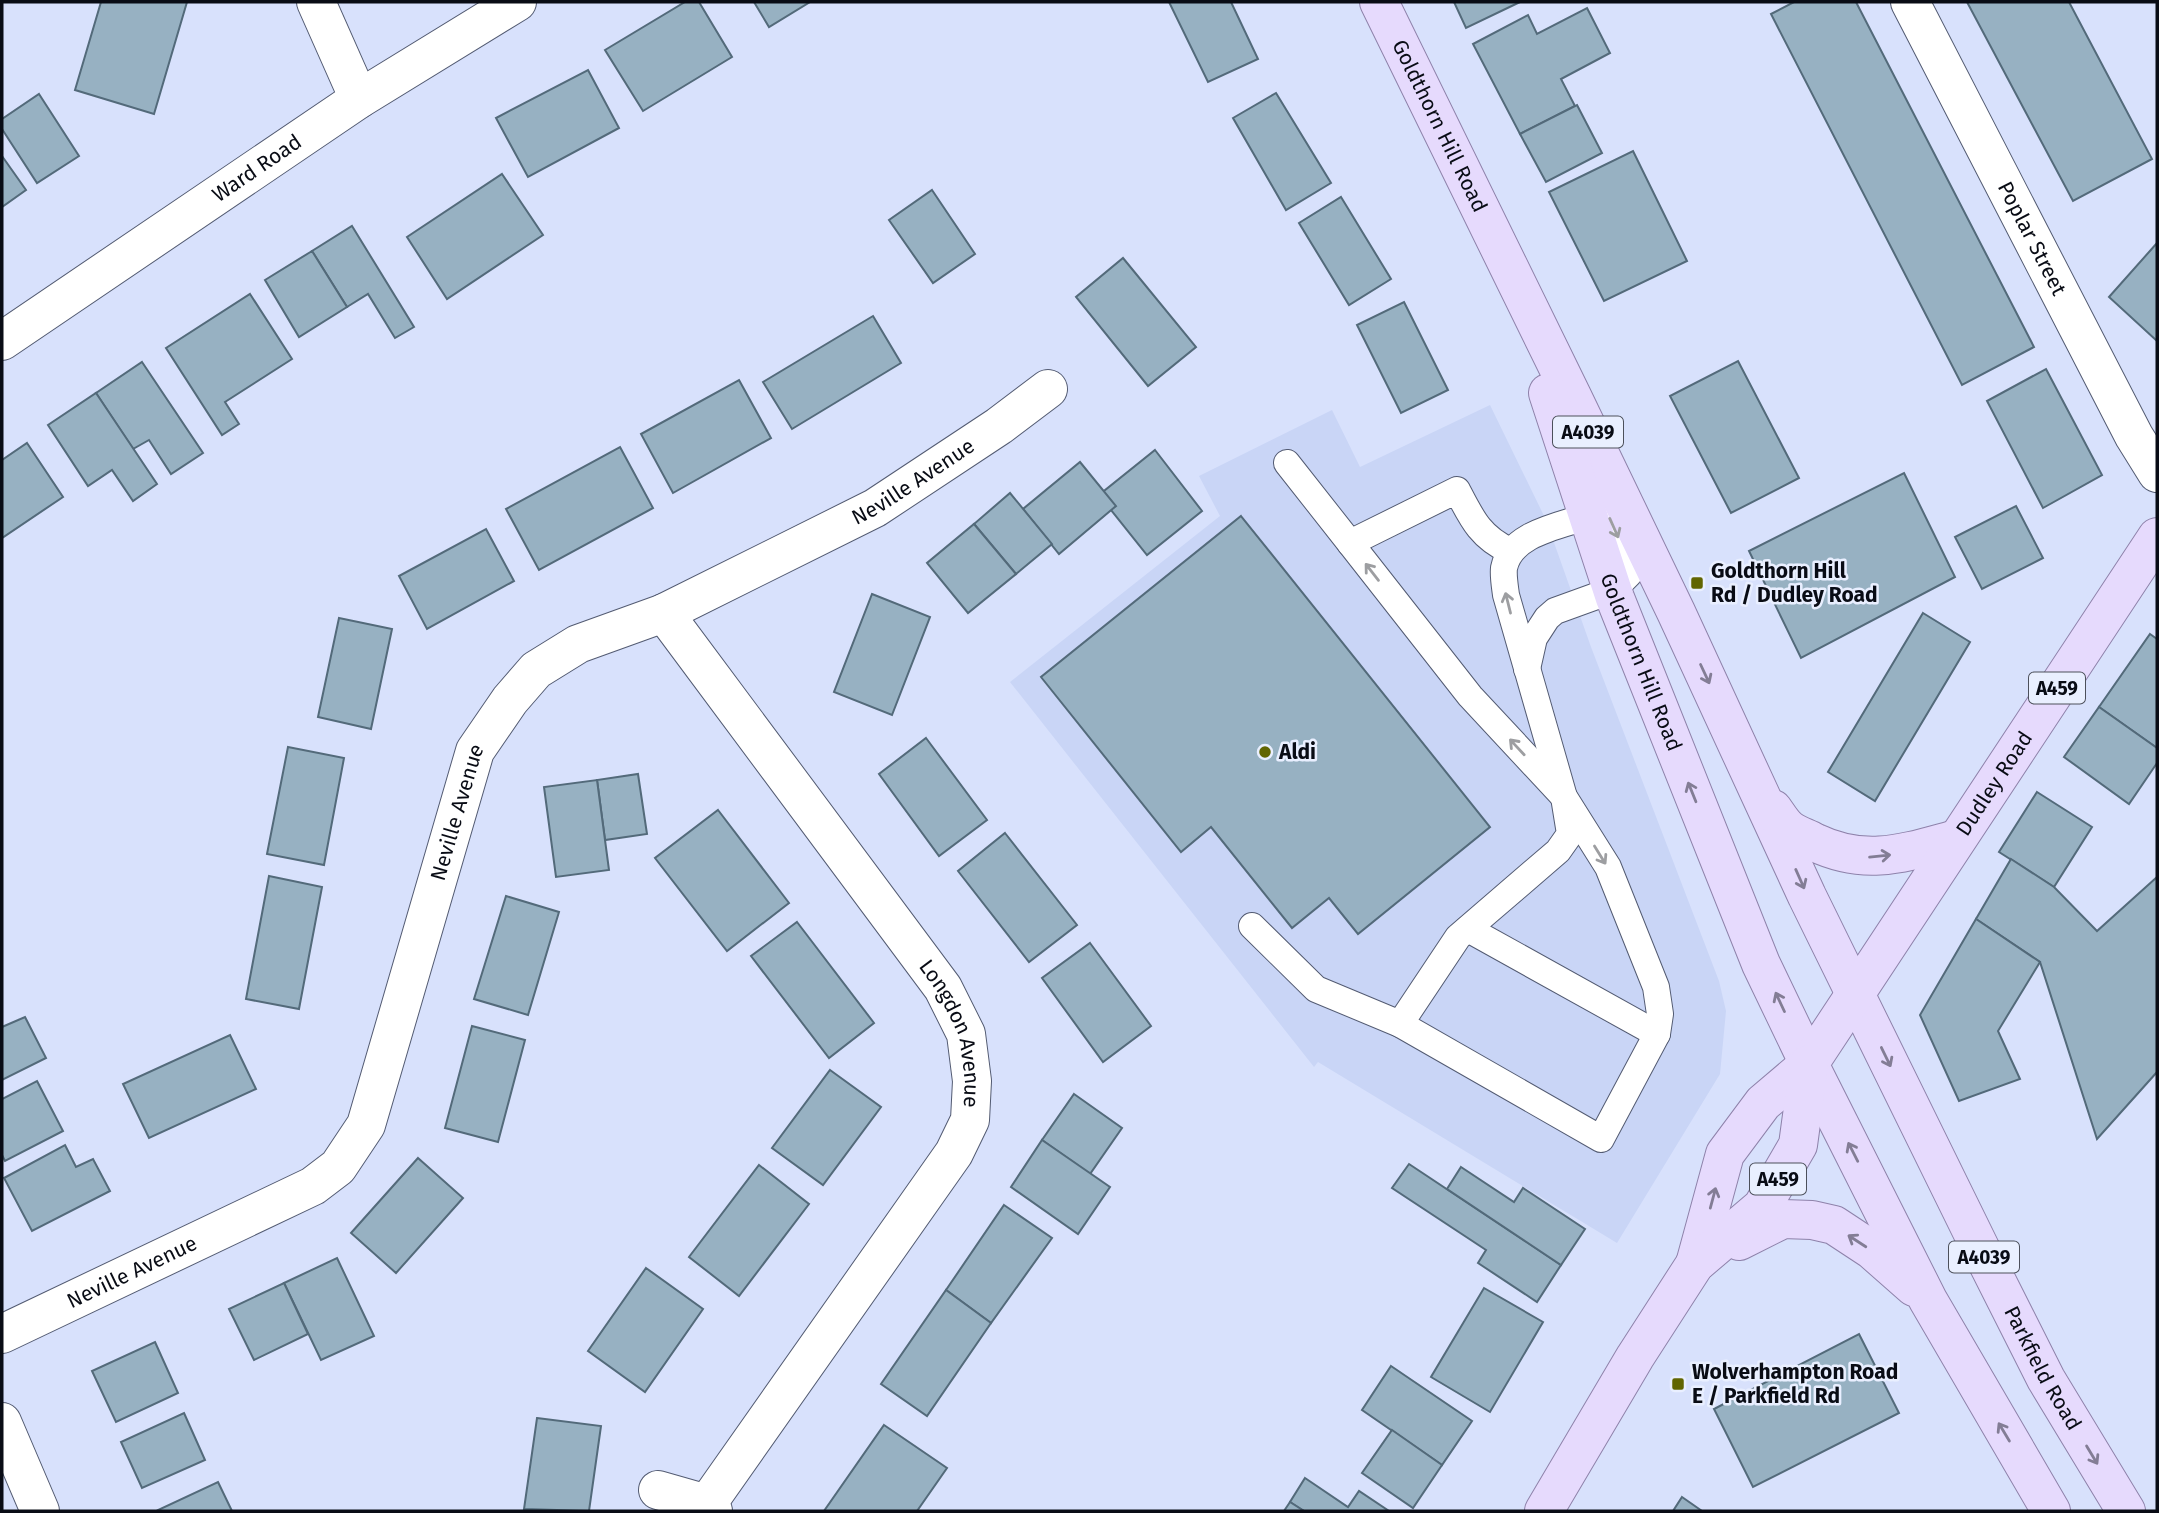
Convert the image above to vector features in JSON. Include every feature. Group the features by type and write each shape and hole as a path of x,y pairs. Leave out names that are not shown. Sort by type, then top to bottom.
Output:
{"main road":[{"name":"Goldthorn Hill Road","path":"1379,2 1593,441 1856,996"},
{"name":"Goldthorn Hill Road","path":"1501,252 1613,590 1761,964 1809,1064"},
{"name":"Dudley Road","path":"1856,996 1956,839 2157,537"},
{"path":"1761,795 1790,830 1835,852 1858,857 1877,857 1956,839"},
{"name":"A459","path":"1695,1264 1725,1154 1763,1103 1809,1064 1856,996"},
{"name":"Parkfield Road","path":"1856,996 2046,1380 2126,1511"},
{"name":"A459","path":"1544,1511 1635,1357 1695,1264 1762,1207 1798,1145 1809,1064"},
{"name":"A4039","path":"1809,1064 1928,1300 2051,1511"},
{"path":"1695,1264 1783,1219 1812,1220 1833,1225 1872,1250 1928,1300"}],"street":[{"path":"316,2 359,99"},
{"name":"Ward Road","path":"2,341 359,99 517,2"},
{"name":"Poplar Street","path":"1910,2 2134,436 2157,472"},
{"name":"Neville Avenue","path":"2,1334 313,1186 338,1167 366,1125 475,751 510,701 536,670 578,644 664,613 875,508 999,426 1048,389"},
{"name":"Longdon Avenue","path":"658,1490 710,1507 954,1153 970,1120 972,1081 966,1034 943,988 664,613"},
{"path":"2,1422 40,1511"}],"lane":[{"path":"1527,669 1534,638 1555,611 1613,590 1629,574 1629,562 1588,472 1593,441"},
{"path":"1252,926 1316,989 1400,1024 1601,1139 1657,1034 1660,1014 1656,987 1648,963 1608,867 1564,797 1470,696 1287,463"},
{"path":"1350,543 1457,490 1473,521 1492,543 1510,551"},
{"path":"1400,1024 1458,937 1558,851 1570,834 1564,797 1506,595 1504,570 1510,551 1525,539 1588,516"},
{"path":"1468,929 1657,1034"}],"shaded area":[{"path":"1490,405 1546,520 1591,647 1719,981 1726,1011 1720,1074 1617,1243 1318,1062 1314,1067 1010,682 1220,516 1199,476 1332,410 1360,467"}],"building":[{"path":"101,2 187,2 154,114 75,90"},
{"path":"685,2 699,2 732,57 643,111 605,50"},
{"path":"754,2 810,2 769,27"},
{"path":"1169,2 1231,2 1258,59 1208,82"},
{"path":"1454,2 1520,2 1466,28"},
{"path":"1794,2 1856,2 2034,347 1962,385 1771,14"},
{"path":"1967,2 2069,2 2152,159 2073,201"},
{"path":"1587,8 1610,53 1561,79 1575,106 1520,134 1473,44 1528,15 1537,34"},
{"path":"588,70 619,128 528,177 496,118"},
{"path":"1276,93 1331,183 1286,210 1233,118"},
{"path":"39,94 79,156 37,183 2,129 2,119"},
{"path":"1577,105 1602,153 1546,182 1520,134"},
{"path":"1633,151 1687,261 1604,301 1549,192"},
{"path":"2,156 26,190 2,207"},
{"path":"502,174 543,235 447,299 407,237"},
{"path":"932,190 975,254 933,283 889,220"},
{"path":"1341,197 1391,279 1349,305 1299,223"},
{"path":"352,226 414,327 395,338 368,294 347,307 312,251"},
{"path":"2157,243 2157,341 2109,297"},
{"path":"312,251 347,307 299,337 265,280"},
{"path":"1123,258 1196,347 1148,386 1076,297"},
{"path":"250,294 292,359 225,402 239,424 222,435 166,348"},
{"path":"1404,302 1448,390 1401,413 1357,325"},
{"path":"873,316 901,363 792,429 763,382"},
{"path":"1738,361 1799,478 1731,513 1670,396"},
{"path":"142,362 203,453 171,474 149,440 133,449 96,393"},
{"path":"2046,369 2102,475 2043,508 1987,401"},
{"path":"739,380 771,438 673,493 641,434"},
{"path":"96,393 157,484 133,501 112,470 88,486 48,425"},
{"path":"27,443 63,497 2,538 2,460"},
{"path":"620,447 653,508 539,570 506,509"},
{"path":"1155,450 1202,511 1147,555 1099,495"},
{"path":"1080,462 1116,506 1059,554 1023,509"},
{"path":"1904,473 1955,577 1801,658 1749,551"},
{"path":"1010,493 1052,544 1016,574 974,524"},
{"path":"2016,506 2043,558 1982,589 1955,537"},
{"name":"Aldi","path":"1241,516 1490,827 1358,934 1329,898 1292,928 1211,827 1181,852 1041,677"},
{"path":"974,524 1016,574 968,613 927,563"},
{"path":"486,529 514,581 427,629 399,576"},
{"path":"872,594 930,617 892,715 834,692"},
{"path":"1923,613 1970,642 1875,801 1828,772"},
{"path":"339,618 392,629 371,729 318,717"},
{"path":"2150,634 2157,639 2157,748 2099,707"},
{"path":"2099,707 2157,748 2157,763 2129,804 2064,757"},
{"path":"926,738 987,820 939,856 879,774"},
{"path":"288,747 344,758 324,865 267,854"},
{"path":"638,774 647,834 605,840 597,780"},
{"path":"597,780 609,870 556,877 544,787"},
{"path":"2037,792 2092,827 2054,887 1999,852"},
{"path":"718,810 789,903 727,951 655,858"},
{"path":"1005,833 1077,925 1029,962 958,871"},
{"path":"2011,859 2054,887 2097,931 2157,877 2157,1072 2097,1139 2040,962 1976,919"},
{"path":"269,876 322,887 299,1009 246,999"},
{"path":"506,896 559,912 528,1015 474,999"},
{"path":"1976,919 2040,962 1998,1031 2020,1079 1959,1101 1920,1015"},
{"path":"797,922 874,1023 829,1058 751,956"},
{"path":"1090,943 1151,1026 1103,1062 1042,978"},
{"path":"25,1017 46,1058 2,1080 2,1027"},
{"path":"472,1026 525,1040 498,1142 445,1128"},
{"path":"230,1035 256,1089 149,1138 123,1084"},
{"path":"830,1070 881,1107 823,1185 772,1148"},
{"path":"37,1081 63,1131 5,1161 2,1155 2,1099"},
{"path":"1074,1094 1122,1128 1090,1174 1042,1140"},
{"path":"1042,1140 1110,1187 1078,1234 1011,1187"},
{"path":"65,1145 76,1167 93,1159 110,1191 32,1231 4,1178"},
{"path":"418,1158 463,1198 396,1273 351,1233"},
{"path":"1409,1164 1561,1265 1537,1302 1478,1263 1486,1250 1392,1188"},
{"path":"759,1165 809,1204 739,1296 689,1257"},
{"path":"1461,1167 1514,1202 1523,1188 1585,1229 1561,1265 1447,1189"},
{"path":"1004,1205 1052,1238 991,1323 946,1290"},
{"path":"337,1258 374,1336 321,1360 284,1283"},
{"path":"646,1268 703,1309 645,1392 588,1351"},
{"path":"284,1283 308,1334 254,1360 229,1309"},
{"path":"1484,1288 1543,1322 1490,1412 1431,1377"},
{"path":"946,1290 991,1323 927,1416 881,1384"},
{"path":"1859,1334 1899,1413 1753,1487 1714,1409"},
{"path":"155,1342 178,1393 116,1422 92,1371"},
{"path":"1391,1366 1472,1421 1442,1465 1362,1410"},
{"path":"184,1413 205,1460 142,1488 121,1442"},
{"path":"537,1418 601,1426 589,1511 524,1509"},
{"path":"884,1425 947,1468 917,1511 824,1511"},
{"path":"1392,1430 1442,1465 1413,1508 1362,1473"},
{"path":"1305,1478 1348,1507 1359,1491 1389,1511 1304,1511 1290,1502"},
{"path":"218,1482 232,1511 158,1510"},
{"path":"1682,1497 1702,1511 1673,1511"},
{"path":"1290,1502 1304,1511 1284,1511"}],"place":[{"name":"Goldthorn Hill Rd / Dudley Road","path":"1697,583"},
{"name":"Aldi","path":"1265,752"},
{"name":"Wolverhampton Road E / Parkfield Rd","path":"1678,1384"}]}
